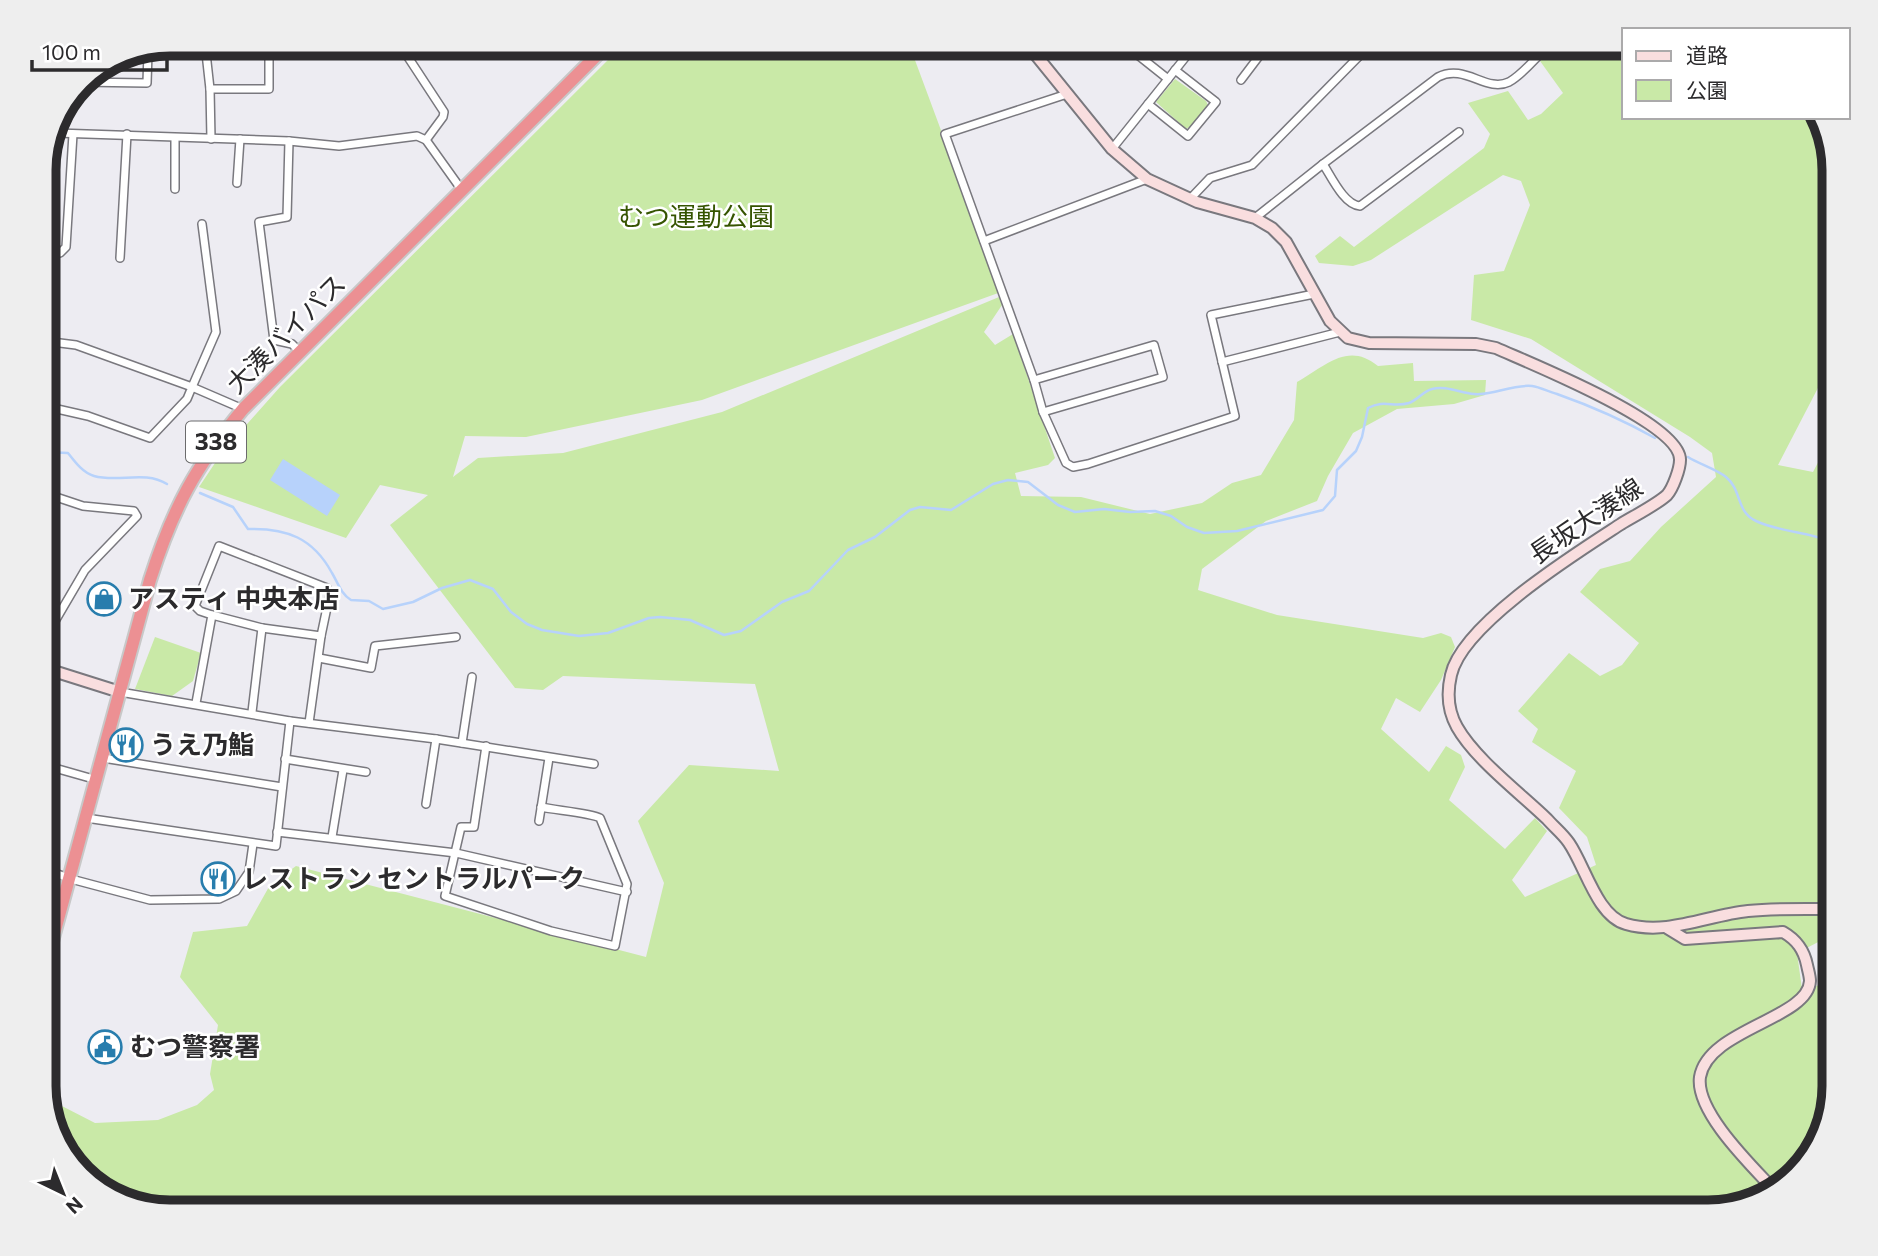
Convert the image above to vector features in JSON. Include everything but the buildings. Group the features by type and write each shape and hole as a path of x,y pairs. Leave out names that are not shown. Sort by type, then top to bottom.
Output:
{"highway":[{"name":"大湊バイパス","path":"56,929 166,531 182,495 201,464 243,409 596,56"}],"main road":[{"path":"1037,56 1112,149 1147,179 1190,199 1255,218 1272,228 1286,242 1330,321 1340,332"},
{"name":"長坂大湊線","path":"1340,332 1348,338 1369,343 1476,344 1496,348 1638,415 1677,447 1680,459 1667,494 1541,576 1462,651 1451,672 1448,690 1450,712 1471,747 1568,840 1599,900 1612,917 1630,926 1667,928 1747,911 1822,909"},
{"path":"56,672 120,692"},
{"path":"1667,928 1685,939 1783,932 1794,938 1801,947 1810,984 1803,997 1716,1049 1700,1077 1705,1105 1737,1149 1767,1183"}],"street":[{"path":"207,56 211,139"},
{"path":"210,89 269,89 269,56"},
{"path":"407,56 444,112 426,140"},
{"path":"1139,56 1168,79"},
{"path":"1112,149 1186,56"},
{"path":"1241,80 1259,56"},
{"path":"1255,218 1322,164 1448,72 1491,84 1508,82 1537,56"},
{"path":"1190,199 1210,178 1252,165 1358,57"},
{"path":"97,82 147,83 148,59"},
{"path":"1148,104 1188,136 1209,111 1216,102 1175,70"},
{"path":"1067,93 945,134 1034,380 1043,412 1066,463 1073,467 1088,464 1235,416 1211,315 1314,294"},
{"path":"1322,164 1348,200 1360,206 1459,132"},
{"path":"63,133 289,141 339,146 417,136 426,140 461,189"},
{"path":"56,253 66,247 73,134"},
{"path":"120,258 127,134"},
{"path":"175,138 175,189"},
{"path":"237,183 240,139"},
{"path":"289,141 287,217 259,222 274,340 292,344 300,352"},
{"path":"984,241 1147,179"},
{"path":"56,409 88,416 150,438 187,398 216,332 202,224"},
{"path":"1222,362 1340,332"},
{"path":"56,342 76,345 192,387 243,409"},
{"path":"1034,380 1154,345 1163,377 1043,412"},
{"path":"56,498 83,506 134,511 137,516 85,570 56,620"},
{"path":"309,723 330,593 327,588 219,546 195,606 200,611 262,628 321,636"},
{"path":"196,703 212,615"},
{"path":"251,712 262,628"},
{"path":"319,658 371,668 375,646 456,637"},
{"path":"462,743 472,677"},
{"path":"120,692 309,723 436,739 594,764"},
{"path":"86,818 276,846 290,720"},
{"path":"426,804 436,739"},
{"path":"486,747 474,827 461,827 445,896 551,931 615,946 627,884 600,818 541,807"},
{"path":"103,758 282,787"},
{"path":"539,821 549,758"},
{"path":"285,759 366,772"},
{"path":"56,768 97,780"},
{"path":"332,837 343,770"},
{"path":"277,831 456,853 627,892"},
{"path":"56,873 150,900 219,899 236,891 249,872 253,844"},
{"path":"56,902 63,904"}],"green space":[{"name":"むつ運動公園","path":"612,56 913,56 1001,292 702,400 526,437 465,436 453,477 478,458 563,453 722,412 999,297 1002,305 984,332 995,345 1013,334 1055,458 1048,465 1015,473 1021,496 1081,497 1150,514 1202,503 1232,483 1261,475 1294,420 1297,382 1327,363 1347,356 1367,359 1378,366 1413,363 1414,381 1486,380 1485,395 1454,404 1397,409 1353,433 1317,501 1266,521 1202,569 1198,590 1277,615 1423,638 1441,633 1451,637 1455,647 1441,680 1420,712 1396,698 1381,729 1429,772 1446,746 1461,755 1465,767 1449,800 1505,849 1535,818 1547,831 1512,880 1525,897 1596,865 1587,837 1559,808 1576,771 1532,742 1538,729 1518,711 1569,653 1600,676 1622,665 1639,643 1580,592 1600,569 1630,561 1661,527 1716,477 1712,453 1531,339 1471,320 1474,275 1504,271 1530,205 1521,181 1503,175 1371,260 1353,266 1319,263 1315,256 1340,236 1354,247 1484,148 1490,134 1468,103 1508,91 1528,120 1541,114 1563,93 1540,61 1548,56 1622,56 1622,119 1810,119 1818,141 1822,170 1822,380 1778,465 1813,472 1822,455 1822,940 1797,953 1802,989 1822,985 1822,1086 1813,1129 1803,1149 1765,1185 1737,1196 1708,1200 170,1200 127,1191 98,1173 98,1158 83,1158 80,1155 71,1143 58,1104 95,1123 158,1120 197,1105 214,1090 210,1074 218,1025 180,977 193,932 247,926 270,885 296,866 646,957 664,883 638,821 689,765 779,771 755,684 563,676 543,690 515,688 390,525 428,495 380,485 346,538 199,487 223,451 280,387"},
{"path":"1175,79 1208,105 1186,129 1156,102"},
{"path":"155,637 201,653 193,681 172,696 135,689"}],"water":[{"path":"283,459 340,495 327,516 270,480"}],"waterway":[{"path":"200,493 233,507 248,529 287,533 307,543 325,561 348,598 369,601 383,609 413,602 442,588 470,580 493,589 511,612 527,624 542,630 579,636 608,633 649,618 660,617 690,620 724,635 741,631 782,602 809,591 848,550 875,537 910,510 920,507 951,510 993,484 1008,480 1028,482 1058,505 1075,512 1104,509 1155,511 1204,533 1237,531 1323,510 1335,496 1337,470 1356,451 1368,408 1379,404 1409,403 1432,389 1481,394 1524,386 1535,387 1595,408 1655,438"},
{"path":"56,452 68,453 90,475 103,478 149,478 167,484"},
{"path":"1688,457 1726,477 1735,488 1745,512 1756,521 1822,539"}],"place":[{"name":"アスティ 中央本店","path":"104,599"},
{"name":"うえ乃鮨","path":"126,745"},
{"name":"レストラン セントラルパーク","path":"218,879"},
{"name":"むつ警察署","path":"105,1047"}]}
